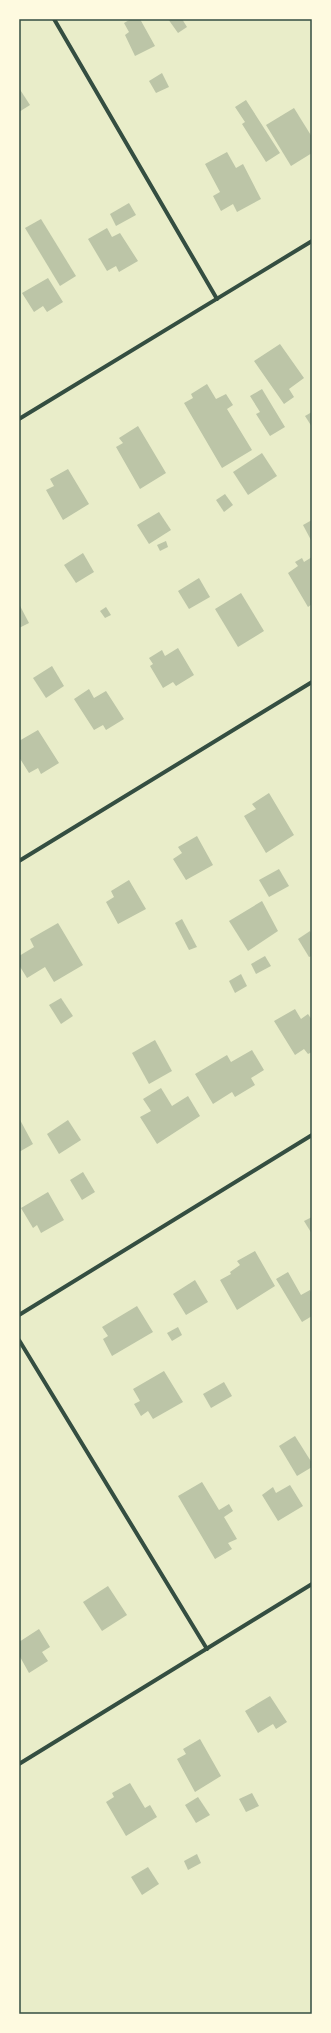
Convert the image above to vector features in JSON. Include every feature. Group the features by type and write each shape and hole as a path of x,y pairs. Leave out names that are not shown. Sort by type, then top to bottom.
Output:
{"street":[{"path":"54,19 217,299"},
{"path":"19,419 312,240"},
{"path":"19,861 312,682"},
{"path":"19,1315 312,1135"},
{"path":"19,1340 207,1649"},
{"path":"19,1764 312,1584"}],"building":[{"path":"131,19 140,19 155,46 135,56 125,35 129,32 124,23"},
{"path":"168,19 182,19 187,27 178,33"},
{"path":"162,73 169,87 156,93 149,81"},
{"path":"19,88 30,105 19,112"},
{"path":"246,100 280,153 266,162 242,124 245,122 235,107"},
{"path":"294,108 312,137 312,153 291,166 266,125"},
{"path":"227,152 236,168 243,164 261,199 237,212 233,204 221,211 213,196 220,192 205,164"},
{"path":"129,203 136,215 116,226 110,214"},
{"path":"41,219 76,276 60,286 25,228"},
{"path":"107,228 112,237 120,233 138,261 119,272 116,266 107,271 88,239"},
{"path":"48,278 63,302 47,312 43,306 34,312 22,293"},
{"path":"280,344 304,378 289,389 294,397 284,404 254,361"},
{"path":"207,384 216,399 226,394 233,405 227,409 252,450 222,468 184,403 193,398 191,394"},
{"path":"262,389 285,427 270,436 256,414 260,412 250,396"},
{"path":"312,412 312,427 305,416"},
{"path":"138,426 166,473 140,489 116,447 123,443 119,438"},
{"path":"262,453 277,476 248,495 233,472"},
{"path":"68,469 89,504 63,520 46,490 54,486 50,479"},
{"path":"225,494 233,505 224,512 216,500"},
{"path":"159,512 171,530 149,544 137,525"},
{"path":"312,520 312,542 303,525"},
{"path":"166,541 168,547 160,551 157,545"},
{"path":"83,553 94,572 76,583 64,565"},
{"path":"312,557 312,604 308,607 288,573 298,566 295,562 302,558 304,562"},
{"path":"199,578 210,597 189,609 178,591"},
{"path":"241,593 264,631 238,647 215,609"},
{"path":"19,604 29,623 19,628"},
{"path":"106,607 111,615 105,618 100,611"},
{"path":"178,648 194,675 176,686 173,682 163,688 150,666 153,664 149,658 162,650 165,656"},
{"path":"52,666 64,686 46,698 33,678"},
{"path":"89,689 94,698 106,691 124,719 106,730 103,725 94,730 74,699"},
{"path":"38,730 59,763 41,774 38,768 29,773 19,757 19,741"},
{"path":"269,793 294,835 266,853 244,816 256,809 252,804"},
{"path":"197,836 213,865 186,880 173,859 182,853 178,847"},
{"path":"279,869 289,886 269,897 259,880"},
{"path":"129,880 146,909 118,924 106,902 114,897 111,891"},
{"path":"262,901 278,931 248,951 229,921"},
{"path":"182,919 197,947 189,950 175,923"},
{"path":"58,923 83,965 54,982 45,967 27,978 19,965 19,956 34,947 30,939"},
{"path":"310,931 312,935 312,956 309,957 298,939"},
{"path":"265,956 271,966 256,974 251,964"},
{"path":"241,974 247,986 235,993 229,981"},
{"path":"61,998 73,1016 61,1024 49,1005"},
{"path":"295,1009 301,1019 308,1014 312,1020 312,1052 308,1054 304,1049 295,1055 274,1021"},
{"path":"155,1040 172,1071 149,1084 132,1053"},
{"path":"252,1050 264,1070 251,1078 255,1085 235,1097 232,1092 213,1104 195,1074 227,1055 231,1062"},
{"path":"161,1088 172,1106 188,1096 200,1116 157,1144 140,1117 151,1111 143,1099"},
{"path":"19,1118 33,1144 19,1152"},
{"path":"68,1120 81,1140 59,1154 47,1134"},
{"path":"83,1172 95,1192 82,1200 70,1180"},
{"path":"48,1192 64,1220 41,1233 37,1225 33,1228 21,1208"},
{"path":"312,1217 312,1234 304,1221"},
{"path":"255,1251 275,1286 237,1310 220,1280 231,1274 230,1272 240,1265 237,1261"},
{"path":"288,1272 301,1295 310,1290 312,1294 312,1316 302,1322 276,1279"},
{"path":"195,1280 208,1302 186,1315 173,1294"},
{"path":"137,1306 153,1332 112,1356 103,1339 108,1336 102,1327"},
{"path":"178,1327 182,1335 172,1341 167,1333"},
{"path":"164,1371 183,1402 153,1419 148,1411 141,1416 134,1404 140,1401 133,1389"},
{"path":"224,1382 232,1396 211,1408 203,1394"},
{"path":"295,1436 312,1463 312,1467 297,1476 279,1446"},
{"path":"202,1482 219,1510 229,1504 233,1511 224,1517 237,1539 228,1543 232,1549 215,1559 178,1496"},
{"path":"290,1485 303,1506 278,1521 262,1495 273,1487 276,1493"},
{"path":"108,1586 127,1615 102,1631 83,1602"},
{"path":"39,1629 50,1647 42,1652 48,1661 29,1673 19,1655 19,1642"},
{"path":"270,1696 287,1722 276,1729 273,1724 258,1733 245,1711"},
{"path":"200,1739 221,1776 195,1792 177,1759 186,1754 183,1749"},
{"path":"130,1783 145,1808 150,1805 157,1817 126,1836 106,1802 114,1797 112,1793"},
{"path":"252,1793 259,1806 246,1812 239,1799"},
{"path":"198,1797 210,1815 196,1823 185,1805"},
{"path":"197,1854 201,1863 188,1870 184,1861"},
{"path":"148,1867 159,1884 142,1895 131,1877"}]}
